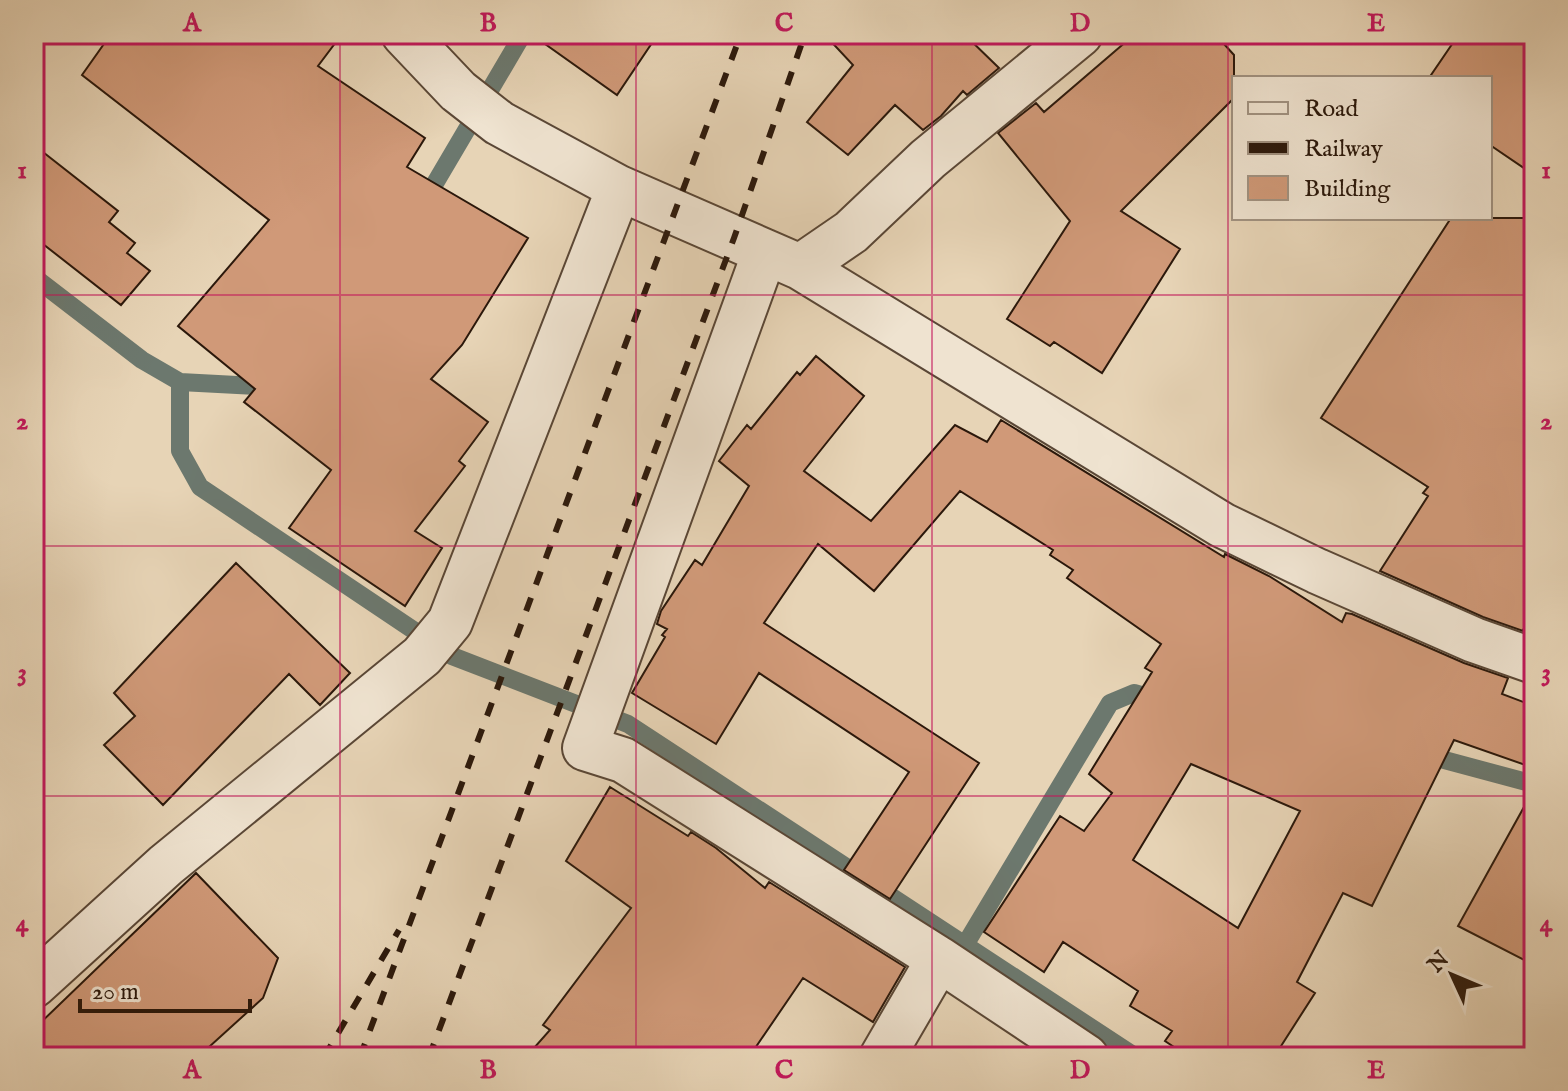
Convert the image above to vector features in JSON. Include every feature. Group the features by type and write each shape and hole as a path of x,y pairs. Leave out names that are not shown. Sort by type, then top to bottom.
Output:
{"street":[{"path":"404,34 458,91 499,123 619,188 783,260 1222,525 1460,634 1534,661"},
{"path":"1080,34 928,159 851,232 783,260 585,748 623,760 939,959 1086,1057"},
{"path":"43,960 166,865 435,641 450,622 619,188"},
{"path":"882,1057 939,959"}],"building":[{"path":"111,34 342,34 318,66 425,138 407,167 528,238 462,345 431,379 488,422 459,461 465,466 415,531 442,548 405,606 289,528 331,470 244,402 255,389 178,326 269,220 82,75"},
{"path":"531,34 658,34 617,95"},
{"path":"824,34 964,34 999,68 967,95 963,91 941,116 923,130 895,105 848,155 807,122 853,65"},
{"path":"1135,34 1215,34 1234,55 1232,100 1121,211 1180,249 1102,373 1054,342 1050,346 1007,319 1070,221 998,133 1036,103 1044,112"},
{"path":"1459,34 1534,34 1534,175 1492,146 1492,76 1430,76"},
{"path":"34,145 118,211 109,222 135,243 127,253 150,271 121,305 34,237"},
{"path":"1534,218 1534,598 1523,631 1483,617 1380,571 1428,496 1423,493 1428,487 1321,418 1450,220"},
{"path":"816,356 864,396 804,471 871,521 955,425 987,442 1001,420 1224,557 1225,554 1269,576 1342,622 1346,613 1352,614 1464,663 1508,678 1502,694 1534,706 1534,768 1454,740 1372,906 1343,893 1297,982 1315,993 1274,1057 1189,1057 1165,1041 1172,1031 1130,1006 1138,991 1063,942 1044,972 984,932 1060,816 1084,831 1112,793 1089,774 1152,672 1145,668 1161,644 1067,578 1073,570 1050,555 1053,550 960,491 874,591 818,544 764,623 979,763 890,899 844,870 909,772 759,673 716,744 632,693 665,637 662,635 667,629 657,624 661,611 695,560 702,565 749,486 719,461 747,425 751,429 797,372 800,375","holes":["1191,764 1300,811 1238,928 1133,860"]},
{"path":"236,563 350,673 320,705 289,674 163,805 104,745 135,716 114,693"},
{"path":"610,787 688,836 691,832 716,848 765,888 769,882 905,967 873,1022 803,978 749,1057 526,1057 550,1030 543,1025 631,908 566,861"},
{"path":"1534,789 1534,965 1458,926"},
{"path":"196,873 278,958 263,998 198,1057 34,1057 34,1029"}],"waterway":[{"path":"424,202 523,34"},
{"path":"34,277 142,360 180,382 273,387"},
{"path":"180,382 180,451 200,487 452,656 628,724 1136,1057"},
{"path":"965,945 1110,703 1134,693 1162,701"},
{"path":"1422,754 1534,784"}],"railway":[{"path":"360,1057 741,34"},
{"path":"429,1057 734,238 805,34"},
{"path":"324,1057 399,930"}]}
